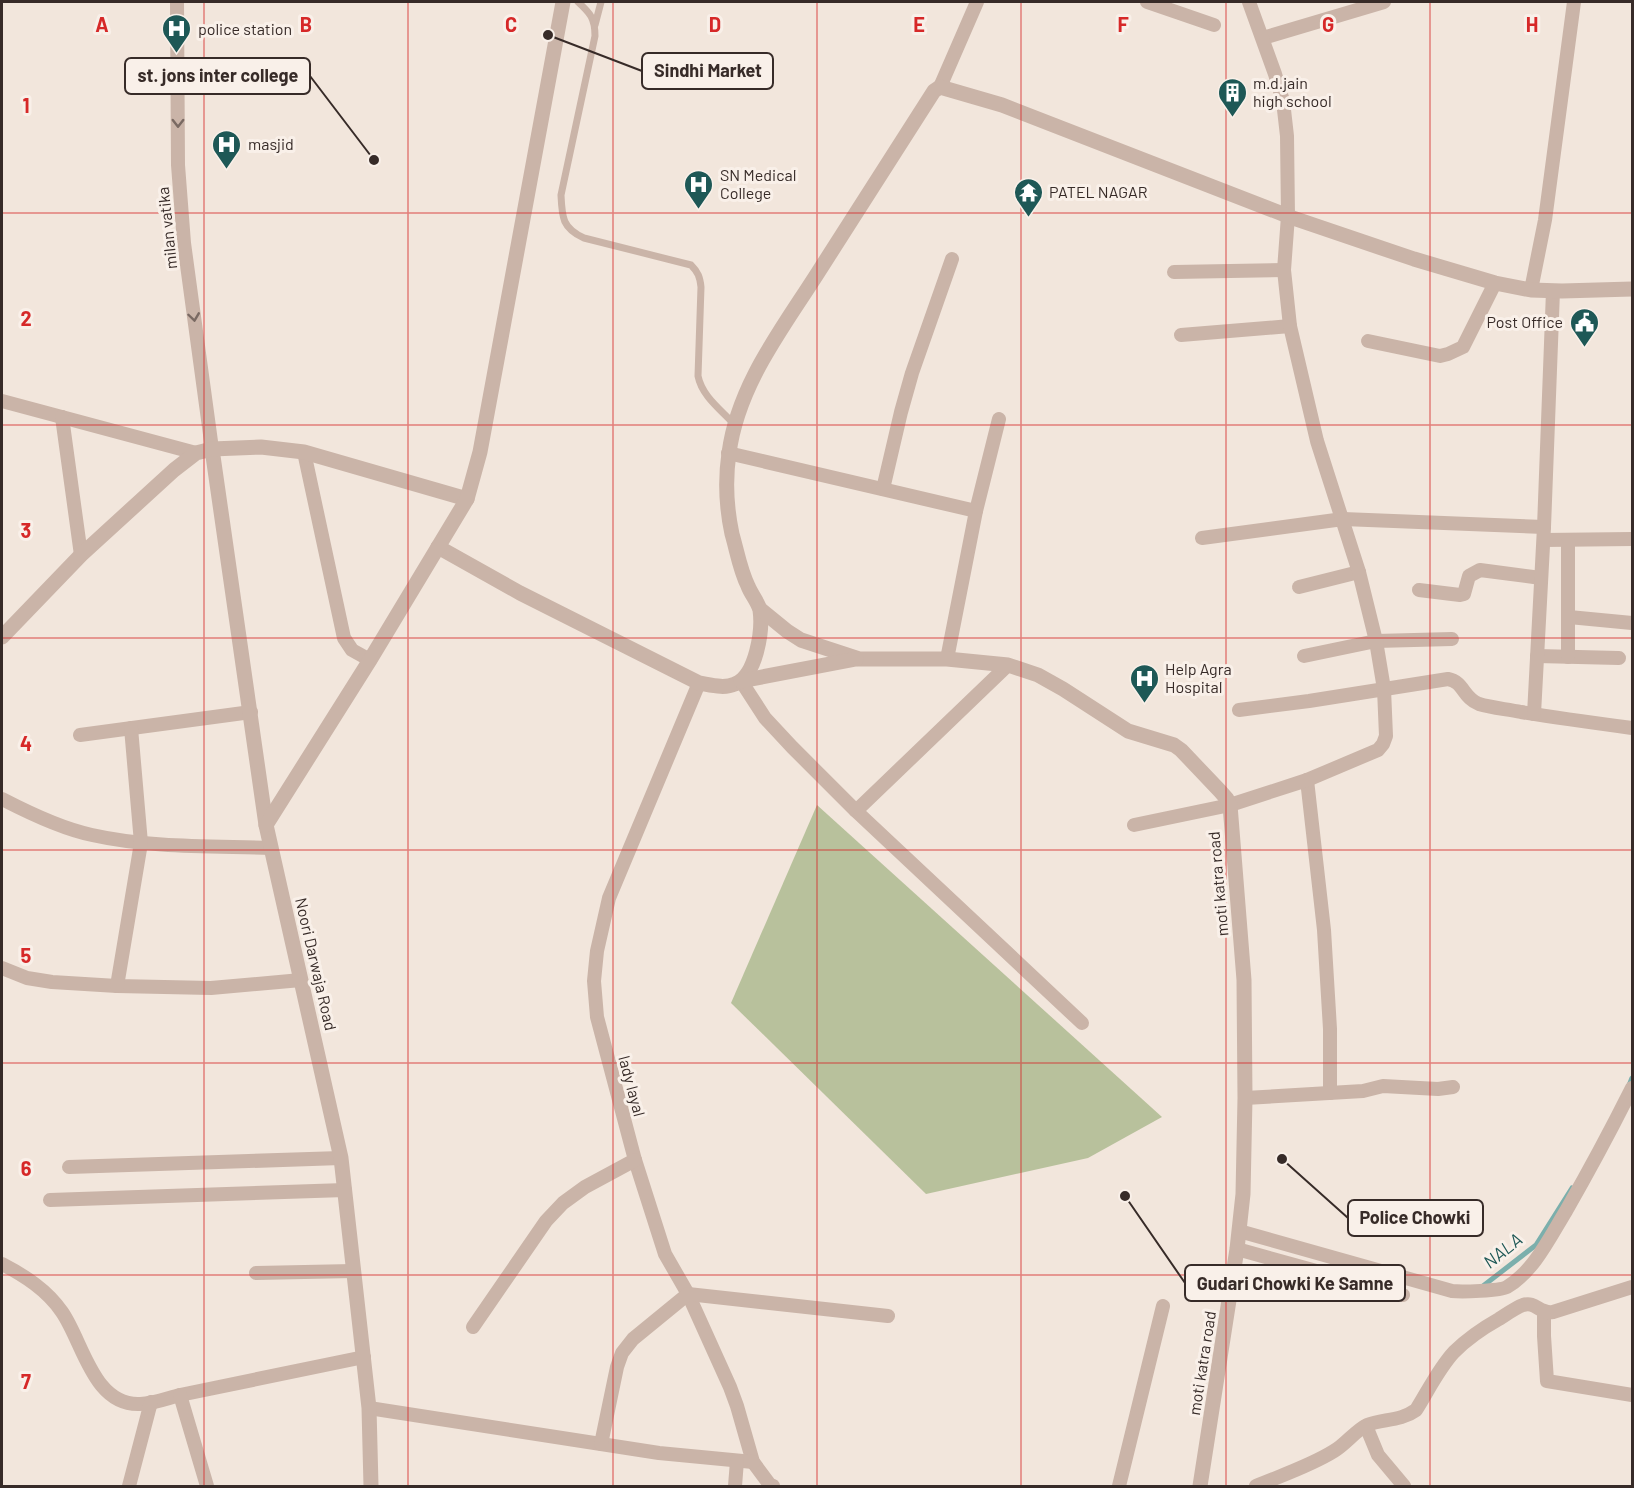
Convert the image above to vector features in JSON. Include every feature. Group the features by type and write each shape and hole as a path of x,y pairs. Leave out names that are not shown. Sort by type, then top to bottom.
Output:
{"street":[{"name":"milan vatika","path":"177,2 178,165 183,232 212,450"},
{"path":"266,825 467,500 480,452 563,2"},
{"path":"859,659 801,640 787,632 759,609 747,585 730,523 726,485 733,423 755,372 934,91 940,87 977,2"},
{"path":"1147,2 1214,25"},
{"path":"1134,825 1230,805 1306,780 1378,750 1386,736 1383,689 1376,641 1359,572 1317,441 1290,326 1284,270 1288,216 1287,136 1283,101 1249,2"},
{"path":"1263,38 1384,2"},
{"path":"1531,290 1545,220 1574,2"},
{"path":"940,87 1002,105 1288,216 1414,259 1495,283 1531,290 1553,291 1632,289"},
{"path":"883,489 912,373 952,259"},
{"path":"1174,272 1284,270"},
{"path":"1368,341 1440,356 1456,352 1463,347 1495,283"},
{"path":"1534,714 1544,534 1553,291"},
{"path":"1181,335 1290,326"},
{"path":"2,401 196,453 261,447 304,452 467,500"},
{"path":"62,417 81,555"},
{"path":"947,659 976,511 999,419"},
{"name":"Noori Darwaja Road","path":"212,450 266,825 341,1158 369,1408 371,1486"},
{"path":"304,452 344,638 352,650 370,660"},
{"path":"2,637 81,555 174,470 196,453"},
{"path":"728,453 976,511"},
{"path":"1202,538 1343,519 1544,534 1568,541 1632,539"},
{"path":"1568,541 1568,657"},
{"path":"438,547 520,593 699,683 733,685 741,681 859,659 947,659 1008,665 1038,675 1063,688 1128,731 1174,745 1203,771 1230,805"},
{"path":"1419,590 1464,594 1469,576 1480,570 1541,578"},
{"path":"1299,587 1359,572"},
{"path":"741,681 753,662 760,639 759,609"},
{"path":"1569,617 1632,623"},
{"path":"1304,656 1376,641 1452,639"},
{"path":"1537,656 1619,658"},
{"path":"856,811 1008,665"},
{"path":"1239,711 1448,679 1459,683 1468,698 1482,705 1632,728"},
{"path":"741,681 765,718 856,811 1082,1023"},
{"name":"lady layal","path":"699,683 609,898 597,951 594,981 597,1017 635,1160 665,1254 688,1293 737,1406 753,1462 773,1486"},
{"path":"80,735 251,712"},
{"path":"117,986 141,843 131,728"},
{"path":"1306,780 1324,930 1330,1029 1330,1094"},
{"path":"2,799 22,810 90,835 141,843 271,848"},
{"name":"moti katra road","path":"1200,1486 1220,1368 1243,1194 1244,980 1230,805"},
{"path":"2,968 27,978 117,986 211,988 301,980"},
{"path":"1245,1098 1330,1094 1363,1091 1383,1086 1453,1088"},
{"path":"1239,1231 1452,1291 1505,1289 1527,1270 1551,1235 1589,1172 1632,1088"},
{"path":"69,1167 341,1158"},
{"path":"473,1327 546,1221 563,1203 585,1187 635,1160"},
{"path":"50,1200 345,1190"},
{"path":"1237,1249 1403,1295"},
{"path":"2,1264 24,1275 50,1296 63,1313 96,1378 108,1394 125,1402 139,1404 152,1402 364,1357"},
{"path":"256,1273 353,1271"},
{"path":"1256,1486 1324,1457 1366,1426 1410,1415 1416,1410 1454,1352 1482,1330 1513,1311 1525,1305 1532,1305 1544,1312 1553,1312 1632,1287"},
{"path":"1505,1289 1513,1311"},
{"path":"601,1444 622,1353 633,1339 688,1293 888,1316"},
{"path":"1119,1486 1162,1306"},
{"path":"1544,1312 1547,1381 1632,1395"},
{"path":"180,1395 207,1486"},
{"path":"129,1486 152,1402"},
{"path":"369,1408 658,1453 753,1462"},
{"path":"1366,1426 1378,1455 1404,1486"},
{"path":"735,1486 738,1461"}],"lane":[{"path":"578,2 591,14 595,25"},
{"path":"601,2 561,195 562,216 575,234 584,238 691,265 697,271 701,287 698,376 703,391 733,423"}],"green space":[{"path":"817,805 1162,1117 1088,1158 926,1194 731,1003"}],"waterway":[{"name":"NALA","path":"1628,1088 1632,1078"},
{"name":"NALA","path":"1483,1286 1536,1245 1572,1188"}],"place":[{"name":"Sindhi Market","path":"548,35"},
{"name":"police station","path":"177,54"},
{"name":"m.d.jain high school","path":"1232,118"},
{"name":"st. jons inter college","path":"374,160"},
{"name":"masjid","path":"227,170"},
{"name":"SN Medical College","path":"699,210"},
{"name":"PATEL NAGAR","path":"1028,218"},
{"name":"Post Office","path":"1584,348"},
{"name":"Help Agra Hospital","path":"1144,704"},
{"name":"Police Chowki","path":"1282,1159"},
{"name":"Gudari Chowki Ke Samne","path":"1125,1196"}]}
